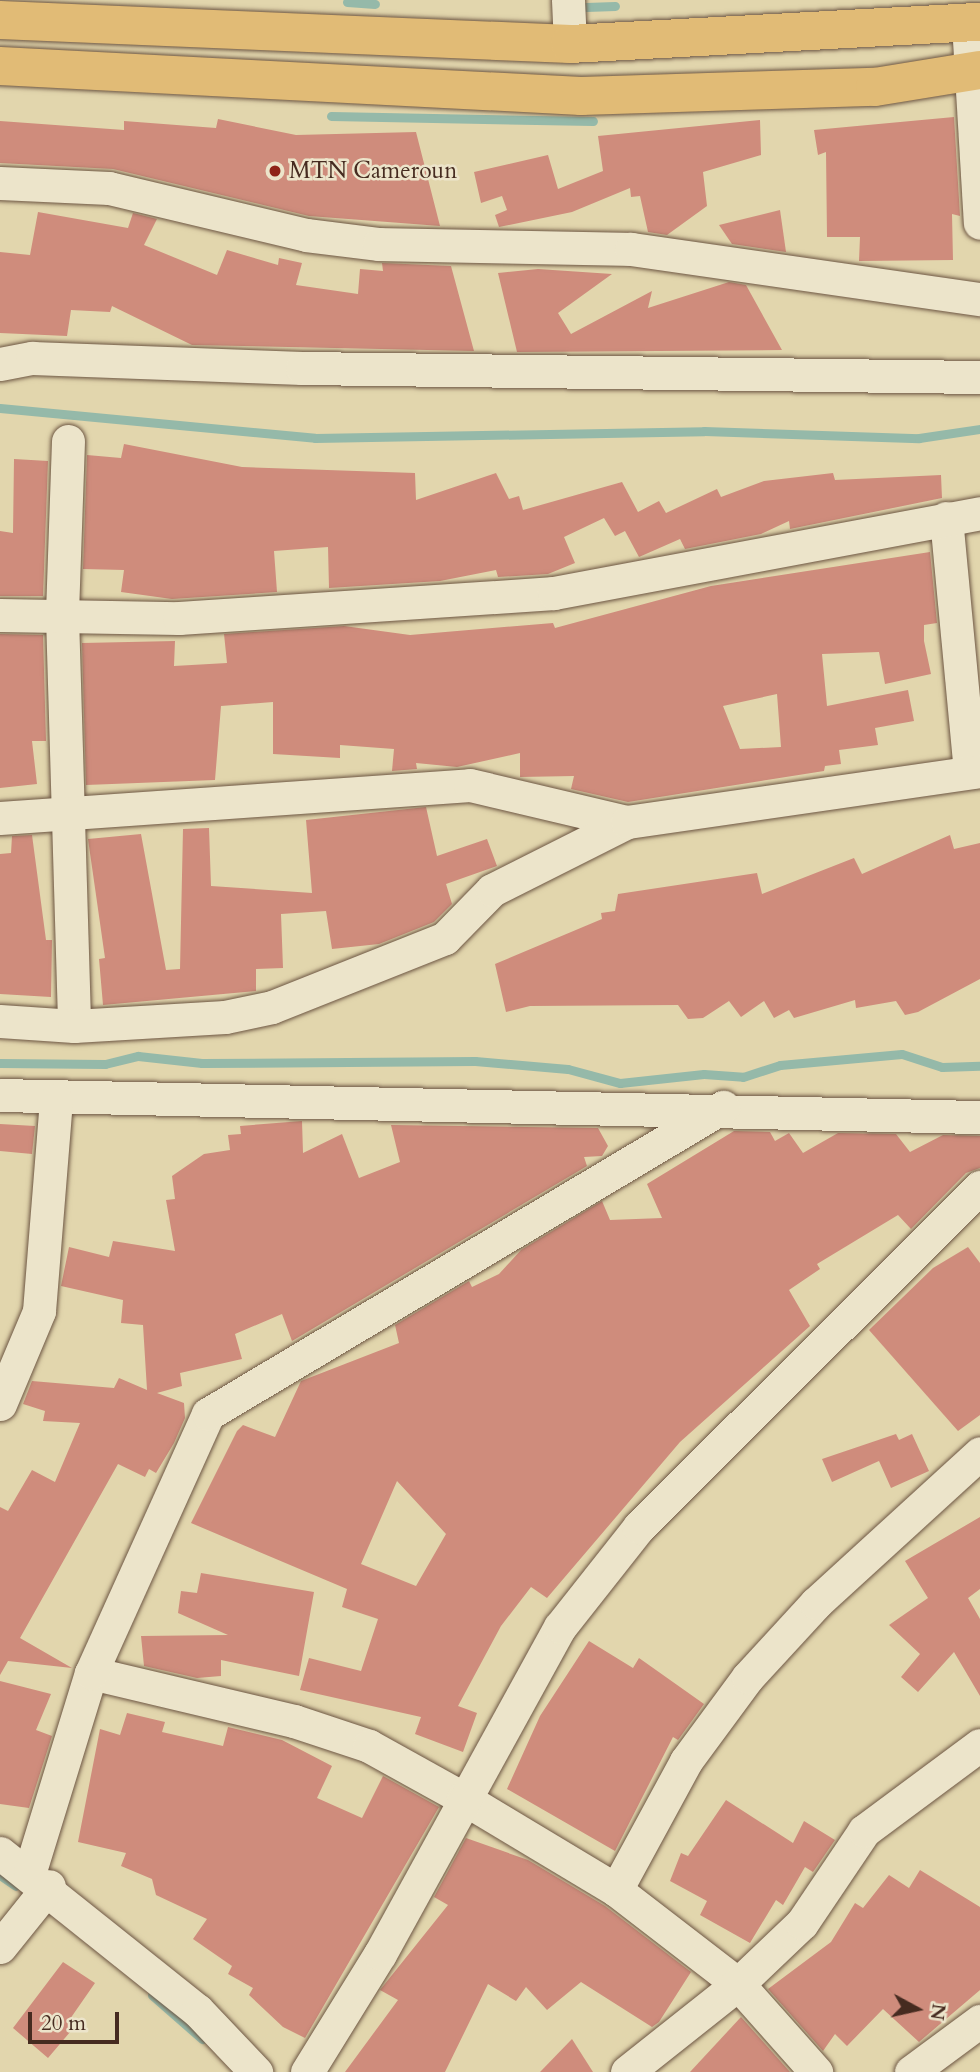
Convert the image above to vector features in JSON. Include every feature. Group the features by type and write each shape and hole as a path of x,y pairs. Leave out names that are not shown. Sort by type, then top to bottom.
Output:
{"main road":[{"path":"19,14 570,44 974,23"},
{"path":"0,66 581,96 802,92 976,71"}],"street":[{"path":"568,0 570,44"},
{"path":"974,23 980,223"},
{"path":"0,183 109,188 355,241 631,249 980,299"},
{"path":"0,364 32,358 302,368 980,377"},
{"path":"68,441 62,616 65,808 74,1026"},
{"path":"0,615 179,618 554,593 980,513"},
{"path":"0,1021 74,1026 225,1017 307,995 445,938 492,890 627,822 975,771 946,518"},
{"path":"0,818 65,808 470,785 627,822"},
{"path":"0,1095 56,1100 723,1107 980,1117"},
{"path":"0,1404 39,1311 56,1100"},
{"path":"0,1947 39,1879 91,1672 200,1428 218,1405 723,1107"},
{"path":"307,2072 380,1954 463,1798 560,1627 639,1527 980,1187"},
{"path":"616,1890 686,1761 748,1677 816,1604 980,1453"},
{"path":"91,1672 307,1725 369,1746 463,1798 616,1890 738,1984 816,2072"},
{"path":"627,2072 738,1984 802,1923 864,1831 980,1745"},
{"path":"0,1853 39,1879 197,2010 256,2072"},
{"path":"911,2072 980,2021"}],"building":[{"path":"954,117 960,216 952,214 953,260 859,261 860,237 827,237 826,152 818,155 814,130"},
{"path":"218,119 296,135 416,132 440,226 309,216 113,169 0,163 0,121 124,130 124,121 216,128"},
{"path":"760,120 761,155 703,172 707,206 667,235 648,232 640,196 631,197 630,188 572,212 499,227 495,215 507,210 502,196 481,203 474,172 548,155 558,189 603,171 598,136"},
{"path":"780,210 786,252 732,244 719,225"},
{"path":"38,212 128,228 133,213 157,219 144,245 217,275 227,250 278,265 279,258 302,263 296,285 358,294 360,269 383,271 382,263 451,266 474,351 192,345 112,306 110,312 71,310 67,336 0,333 0,252 30,255"},
{"path":"538,269 612,274 558,313 571,334 652,291 648,308 729,282 746,285 782,350 517,352 498,273"},
{"path":"124,444 242,467 415,473 416,500 496,473 509,499 519,496 523,510 622,482 638,512 659,501 666,513 717,489 721,497 764,481 833,473 835,480 941,475 942,498 790,529 789,521 761,534 685,549 680,539 639,557 625,531 615,536 604,518 564,537 575,563 548,574 498,577 496,570 440,581 329,588 328,547 274,551 277,592 172,599 121,592 124,570 83,569 87,455 121,458"},
{"path":"14,459 48,461 43,596 0,596 0,531 13,533"},
{"path":"930,552 937,623 924,625 924,641 931,674 885,684 879,652 822,654 827,706 908,690 914,721 875,728 878,745 839,750 841,764 825,766 824,771 628,802 571,789 574,776 520,777 520,753 457,767 416,763 417,769 392,771 394,749 340,745 340,758 273,754 273,702 221,706 215,780 86,785 82,643 175,641 174,666 227,663 224,634 344,626 410,635 553,623 555,628 711,586","holes":["777,694 781,747 740,749 723,706"]},
{"path":"0,634 43,635 46,741 32,741 37,784 0,788"},
{"path":"426,807 437,856 487,839 497,866 446,884 452,904 434,922 379,944 332,949 326,911 281,914 283,968 256,969 256,991 103,1005 99,959 105,958 88,839 141,834 166,970 180,969 183,829 209,828 211,886 312,893 306,820"},
{"path":"32,835 46,940 52,940 51,997 0,994 0,854 11,853 12,836"},
{"path":"950,835 954,849 980,843 980,979 918,1012 905,1015 896,1001 856,1008 855,1000 794,1018 789,1010 774,1018 764,1001 741,1017 729,1001 703,1018 688,1019 678,1005 530,1006 506,1012 495,964 602,919 601,913 615,911 618,894 757,873 762,894 854,858 862,874"},
{"path":"302,1121 303,1153 342,1134 359,1178 400,1162 391,1125 598,1128 608,1146 602,1156 584,1157 587,1166 292,1341 282,1314 235,1334 242,1359 180,1373 182,1386 157,1393 184,1403 185,1418 174,1443 156,1473 149,1469 145,1477 118,1464 20,1638 72,1668 8,1661 0,1675 0,1507 8,1511 32,1470 55,1482 80,1423 43,1421 45,1411 23,1404 32,1381 114,1388 119,1378 147,1390 143,1325 121,1323 123,1300 61,1286 69,1247 109,1257 113,1241 175,1251 166,1200 175,1199 172,1176 204,1154 230,1150 228,1135 241,1134 240,1126"},
{"path":"0,1124 35,1126 32,1154 0,1151"},
{"path":"734,1131 770,1132 775,1141 789,1133 803,1153 838,1133 896,1134 910,1152 943,1135 980,1136 980,1168 966,1173 911,1229 898,1215 817,1264 820,1269 789,1290 810,1326 680,1442 547,1598 531,1587 501,1626 458,1706 477,1713 463,1752 415,1734 421,1717 300,1690 309,1658 361,1671 378,1619 342,1607 347,1589 191,1523 237,1431 243,1425 275,1437 301,1381 399,1343 395,1325 469,1281 472,1287 499,1274 521,1250 602,1201 610,1220 662,1218 647,1184","holes":["397,1481 446,1534 416,1586 361,1564"]},
{"path":"968,1247 980,1263 980,1415 958,1431 869,1330 933,1268"},
{"path":"896,1434 899,1440 912,1434 929,1471 891,1488 879,1461 832,1482 822,1459"},
{"path":"980,1517 980,1589 968,1598 980,1619 980,1696 954,1652 918,1692 901,1677 920,1654 889,1625 928,1598 905,1561"},
{"path":"201,1573 314,1592 299,1676 221,1660 221,1676 197,1678 144,1666 141,1636 228,1635 178,1613 181,1591 197,1593"},
{"path":"589,1641 633,1668 639,1658 704,1704 678,1740 673,1737 615,1851 507,1789 540,1716"},
{"path":"0,1681 51,1694 36,1730 52,1736 29,1808 0,1804"},
{"path":"127,1713 165,1722 162,1732 223,1746 228,1727 282,1740 332,1766 317,1798 362,1818 383,1776 439,1807 305,2038 283,2027 249,1995 253,1988 228,1974 232,1966 193,1939 207,1919 156,1895 152,1879 121,1866 126,1853 78,1842 100,1729 120,1735"},
{"path":"726,1800 793,1843 804,1821 835,1840 813,1872 805,1867 783,1905 776,1900 750,1943 700,1915 707,1901 670,1881 681,1853 688,1856"},
{"path":"466,1838 528,1860 605,1906 691,1972 659,2022 652,2027 581,1982 547,2010 526,1987 516,2001 488,1984 445,2072 345,2072 398,2000 380,1990 448,1905 434,1897"},
{"path":"920,1870 980,1907 980,1990 919,2042 883,2009 847,2046 835,2034 823,2051 768,1989 831,1942 855,1903 863,1908 889,1875 909,1888"},
{"path":"63,1962 95,1983 70,2019 76,2025 48,2058 13,2028"},
{"path":"741,2017 790,2072 690,2072"},
{"path":"572,2039 593,2072 540,2072"}],"waterway":[{"path":"347,2 375,4"},
{"path":"586,7 615,6"},
{"path":"331,116 593,121"},
{"path":"0,408 315,438 704,431 919,438 980,429"},
{"path":"0,1063 105,1064 138,1056 202,1063 475,1061 568,1069 620,1083 704,1074 743,1077 780,1065 902,1054 942,1067 980,1066"},
{"path":"0,1875 16,1886"},
{"path":"152,1995 202,2039"}],"place":[{"name":"MTN Cameroun","path":"275,171"}]}
